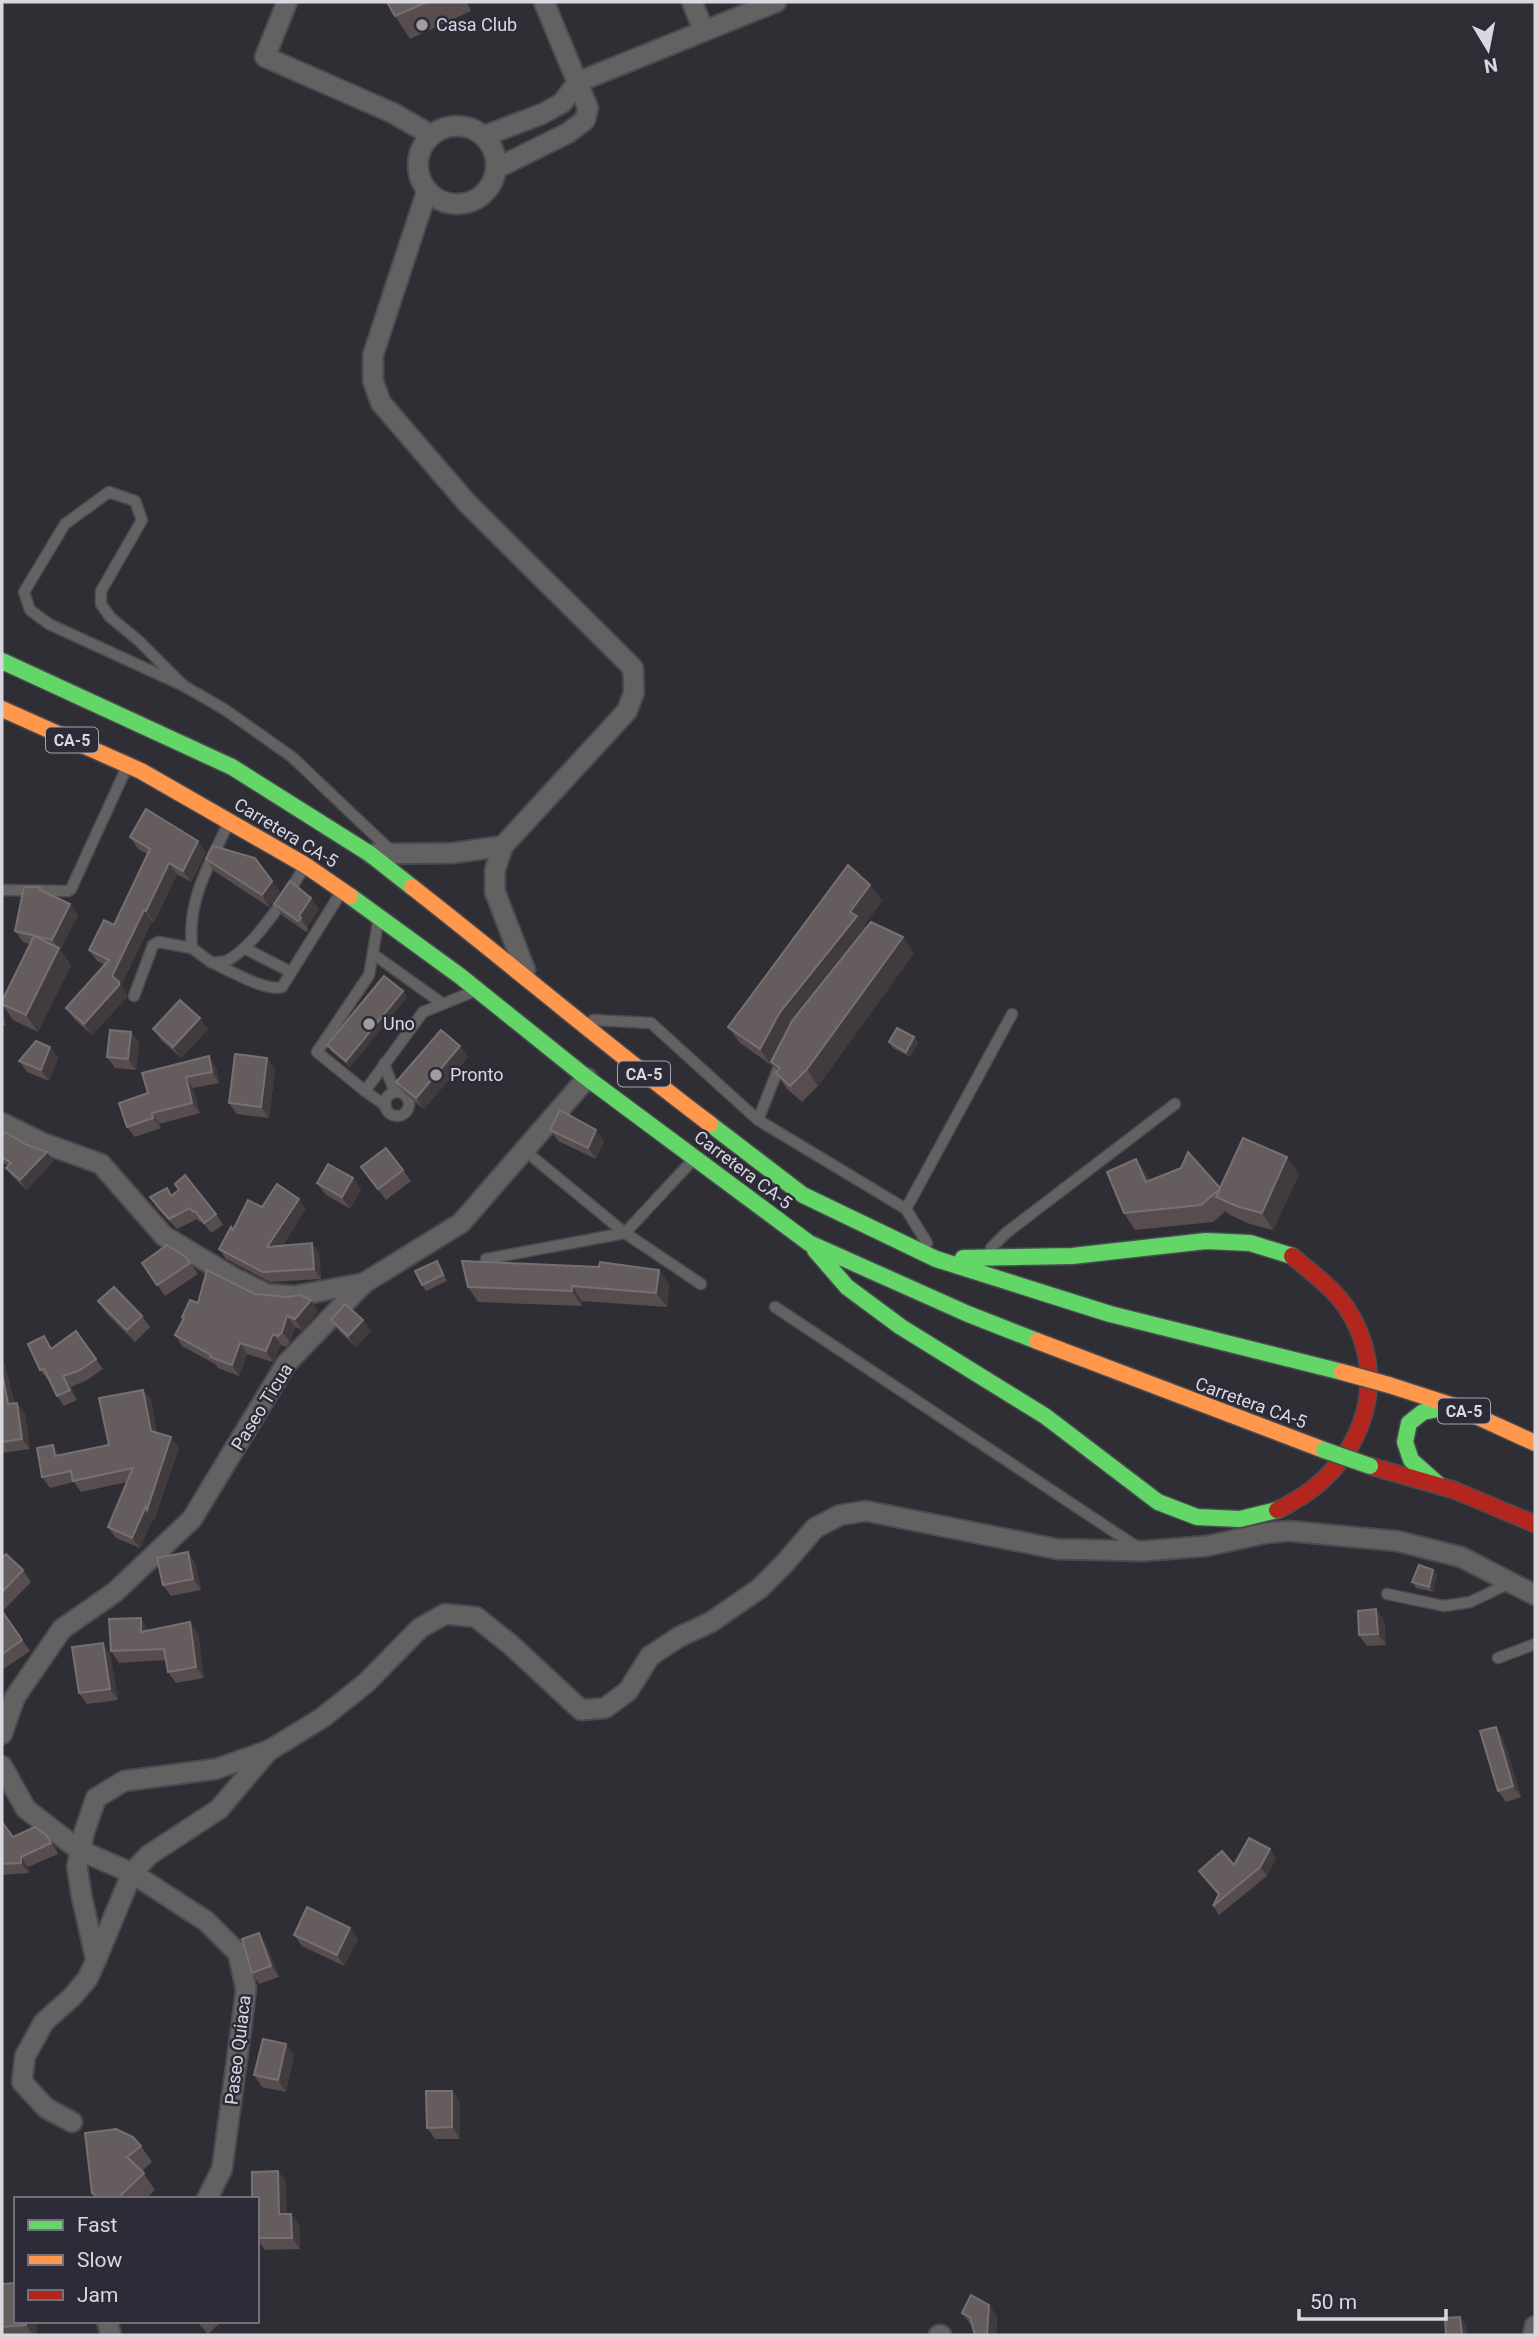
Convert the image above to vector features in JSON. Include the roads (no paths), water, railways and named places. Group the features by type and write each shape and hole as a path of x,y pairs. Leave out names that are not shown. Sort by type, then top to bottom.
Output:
{"highway":[{"name":"Carretera CA-5","path":"2,661 232,767 370,854 528,978 629,1063 803,1195 936,1259 1110,1314 1389,1385 1454,1406 1535,1443"},
{"name":"Carretera CA-5","path":"2,709 128,765 305,865 379,916 587,1078 809,1243 968,1314 1156,1388 1370,1466 1439,1485 1505,1509 1535,1524"},
{"path":"809,1243 847,1287 901,1327 1045,1416 1158,1502 1197,1517 1240,1518 1281,1509 1316,1487 1343,1459 1363,1424 1370,1383 1363,1342 1346,1307 1321,1280 1292,1256 1250,1243 1206,1241 1072,1256 936,1259"},
{"path":"1439,1485 1411,1460 1405,1442 1409,1423 1423,1412 1454,1406"}],"street":[{"path":"286,2 265,57 393,113 431,135"},
{"path":"497,168 568,133 585,120 588,108 544,2"},
{"path":"692,2 704,31"},
{"path":"484,136 542,114 562,103 578,82 776,2"},
{"path":"460,125 476,129 484,136 496,153 497,168 493,183 484,195 470,203 454,205 439,200 427,191 419,177 418,162 422,147 431,135 445,127 460,125"},
{"path":"427,191 373,355 373,381 381,402 467,503 633,668 634,692 627,711 503,846 495,870 495,892 528,978"},
{"path":"370,854 453,853 503,846"},
{"name":"Paseo Ticua","path":"4,1723 15,1697 62,1629 115,1592 192,1519 286,1364 364,1283 461,1223 587,1078"},
{"path":"2,1123 43,1143 101,1164 120,1182 164,1236 234,1278 267,1294 295,1296 364,1283"},
{"path":"1294,1501 1313,1533"},
{"path":"96,1961 77,1867 79,1850 96,1798 124,1781 216,1769 270,1749 321,1718 366,1682 420,1628 445,1614 475,1617 581,1710 605,1708 628,1691 650,1656 678,1637 711,1622 759,1589 815,1528 840,1515 866,1511 1057,1549 1143,1551 1206,1546 1266,1533 1289,1531 1397,1541 1461,1557 1535,1595"},
{"path":"72,2122 46,2108 22,2082 24,2056 44,2022 72,1997 88,1978 132,1873 149,1855 219,1809 270,1749"},
{"name":"Paseo Quiaca","path":"2,1766 26,1809 79,1850 132,1873 206,1921 238,1953 246,1989 222,2169 208,2197"},
{"path":"1533,2335 1535,2326"}],"lane":[{"path":"184,686 139,641 110,617 101,604 101,591 142,520 135,501 109,492 65,524 24,592 30,610 49,624 184,686 224,709 292,757 393,854"},
{"path":"2,890 71,889 128,765"},
{"path":"192,948 190,930 201,879 229,821"},
{"path":"212,963 228,960 244,948 290,892 305,865"},
{"path":"134,996 153,945 158,942 192,948 212,963 265,986 276,989 282,987 342,890"},
{"path":"379,916 369,975 317,1052 394,1115 406,1112 409,1101 406,1096 395,1092 389,1095 386,1106"},
{"path":"244,948 291,972"},
{"path":"373,954 443,1004"},
{"path":"365,1091 423,1012 477,990"},
{"path":"906,1209 1012,1014"},
{"path":"576,1019 651,1023 758,1120 906,1209 936,1259"},
{"path":"758,1120 787,1050"},
{"path":"384,1064 395,1092"},
{"path":"981,1258 1006,1233 1175,1104"},
{"path":"524,1150 625,1233 701,1284"},
{"path":"486,1259 625,1233 695,1158"},
{"path":"775,1307 1143,1551"},
{"path":"1387,1594 1444,1606 1470,1602 1511,1583"},
{"path":"1498,1658 1535,1644"}],"place":[{"name":"Casa Club","path":"422,25"},
{"name":"Uno","path":"369,1024"},
{"name":"Pronto","path":"436,1075"}]}
